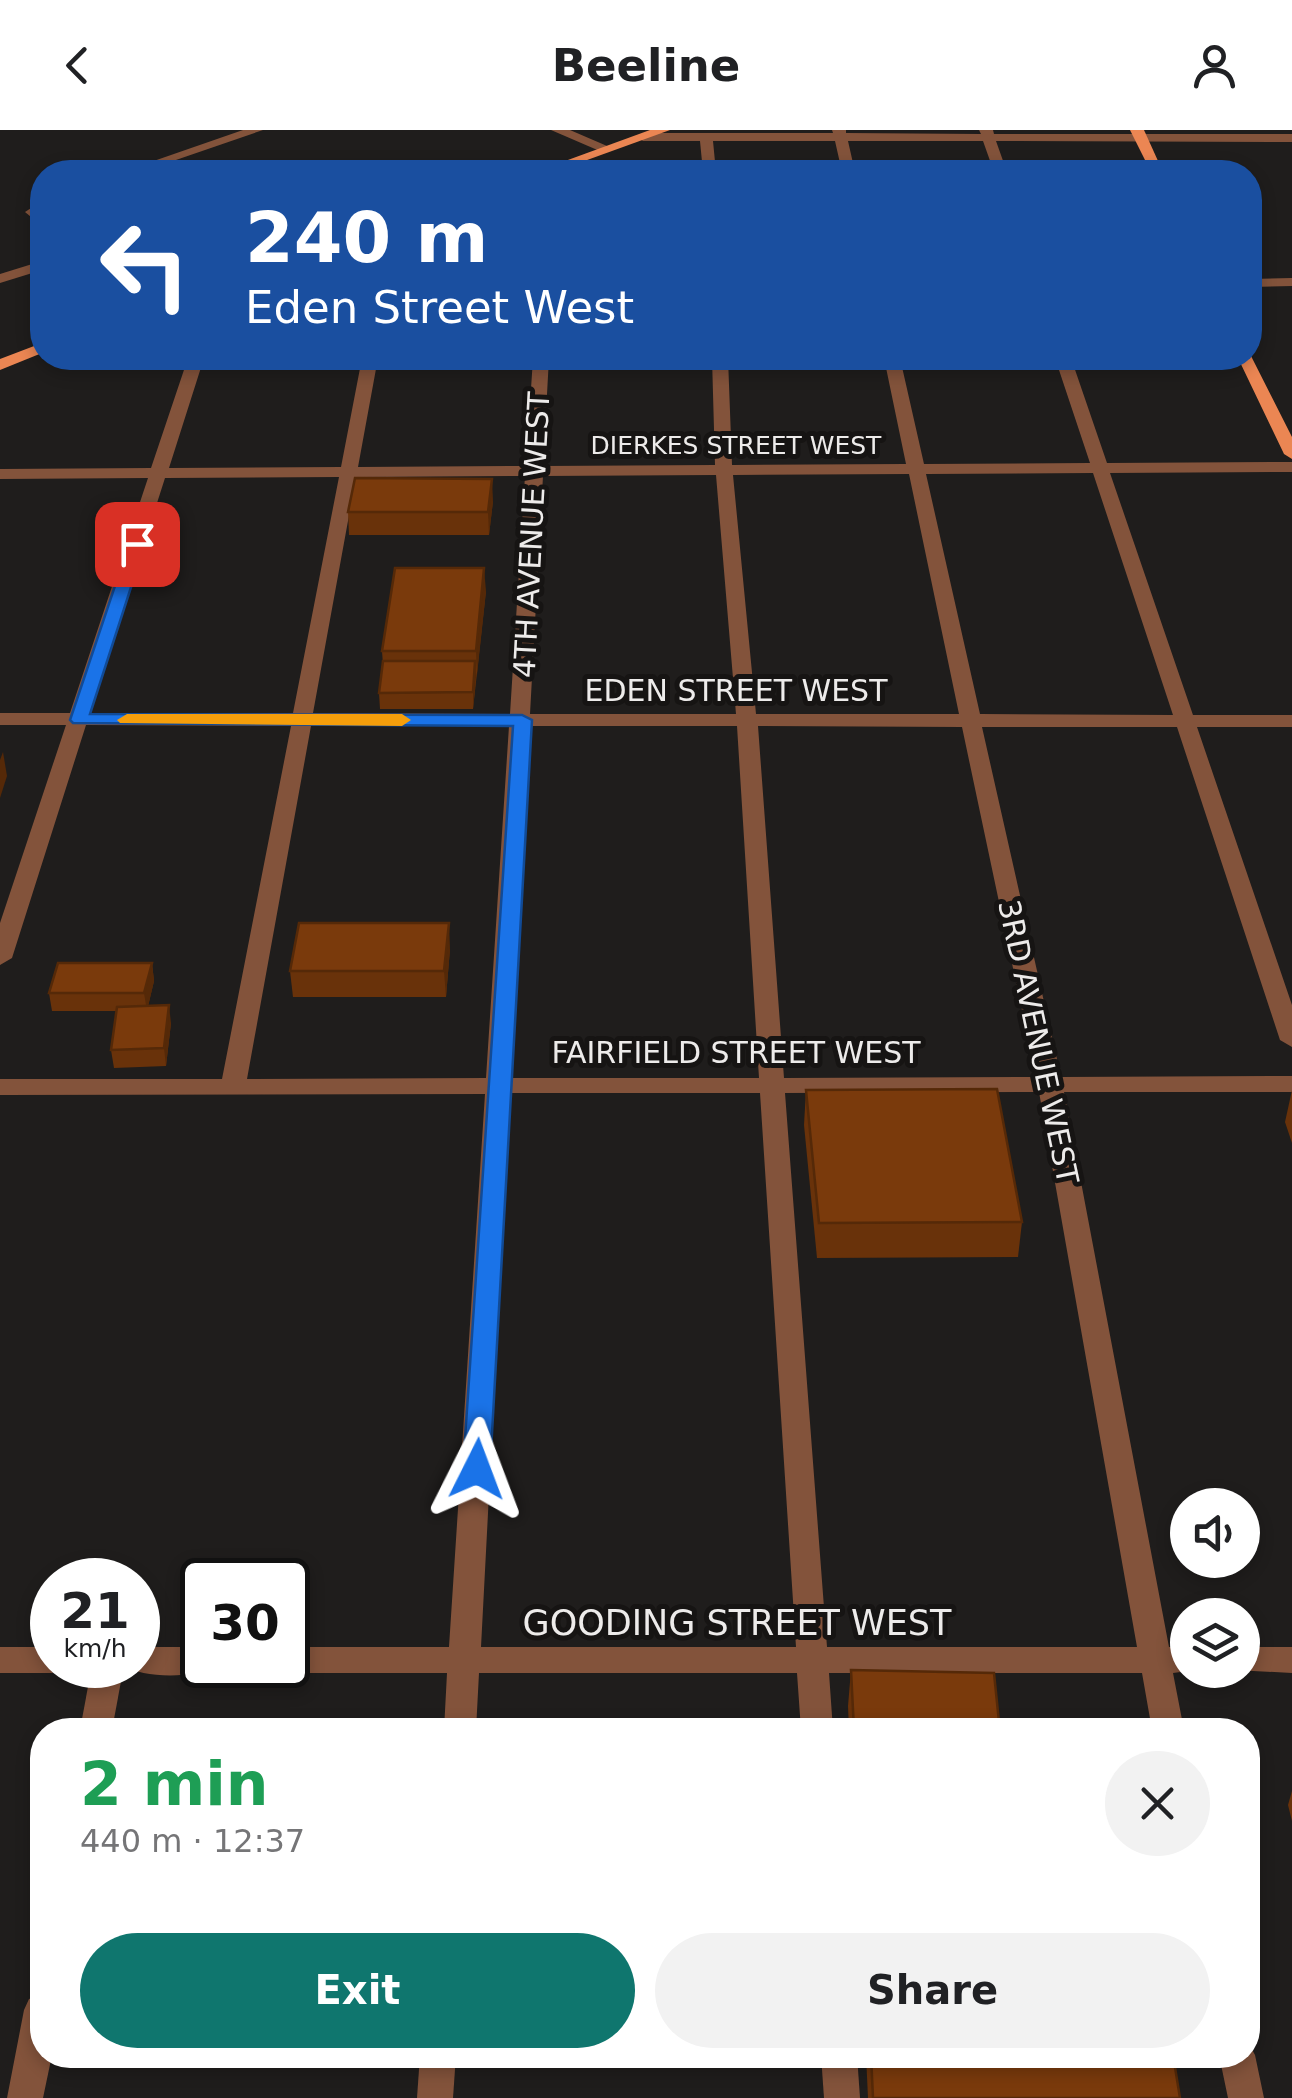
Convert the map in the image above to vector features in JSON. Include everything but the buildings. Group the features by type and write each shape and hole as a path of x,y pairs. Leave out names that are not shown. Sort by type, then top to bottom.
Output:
{"main road":[{"path":"582,160 663,130"},
{"path":"1138,134 1152,160"},
{"path":"0,364 30,353"},
{"path":"1252,370 1292,454"}],"street":[{"path":"213,130 229,138"},
{"path":"164,160 256,130"},
{"path":"558,130 607,150"},
{"path":"839,134 845,160"},
{"path":"987,134 996,160"},
{"path":"643,137 1283,135 1292,157"},
{"path":"706,137 708,160"},
{"path":"0,279 30,270"},
{"path":"1262,282 1292,282"},
{"path":"0,958 192,370"},
{"path":"233,1087 368,370"},
{"name":"4TH AVENUE WEST","path":"461,1718 540,370"},
{"path":"720,370 724,470 747,721 816,1718"},
{"name":"3RD AVENUE WEST","path":"895,370 1050,1085 1166,1718"},
{"path":"1067,370 1292,1040"},
{"name":"DIERKES STREET WEST","path":"0,474 1292,467"},
{"name":"EDEN STREET WEST","path":"0,720 1292,722"},
{"name":"FAIRFIELD STREET WEST","path":"0,1087 1292,1084"},
{"path":"0,1660 30,1660"},
{"name":"GOODING STREET WEST","path":"310,1660 1170,1660"},
{"path":"1260,1660 1292,1660"},
{"path":"98,1718 104,1688"},
{"path":"26,2098 31,2068"},
{"path":"436,2098 437,2068"},
{"path":"840,2068 842,2098"},
{"path":"1240,2068 1246,2098"}],"slow traffic":[{"path":"127,720 402,720"}],"route":[{"path":"137,544 80,720 522,720 477,1469"}]}
